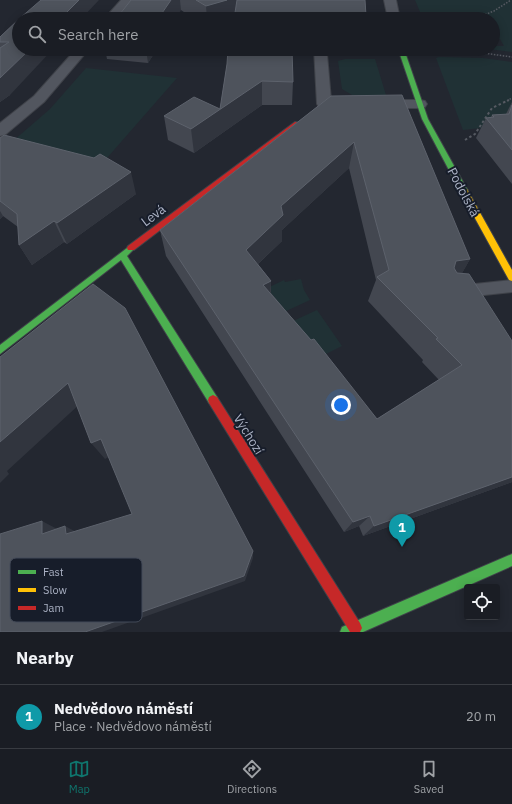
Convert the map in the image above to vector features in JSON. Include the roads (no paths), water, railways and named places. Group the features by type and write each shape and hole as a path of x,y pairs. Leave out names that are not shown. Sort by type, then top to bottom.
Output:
{"street":[{"path":"116,12 127,0"},
{"path":"390,0 393,12"},
{"path":"0,131 39,99 77,56"},
{"path":"319,56 321,106 420,104"},
{"name":"Podolská","path":"403,56 429,126 512,278"},
{"name":"Levá","path":"0,350 122,255 305,118"},
{"name":"Výchozí","path":"122,255 351,630"},
{"path":"351,630 512,560"}],"lane":[{"path":"450,292 512,286"}],"place":[{"name":"Nedvědovo náměstí","path":"402,547"}]}
